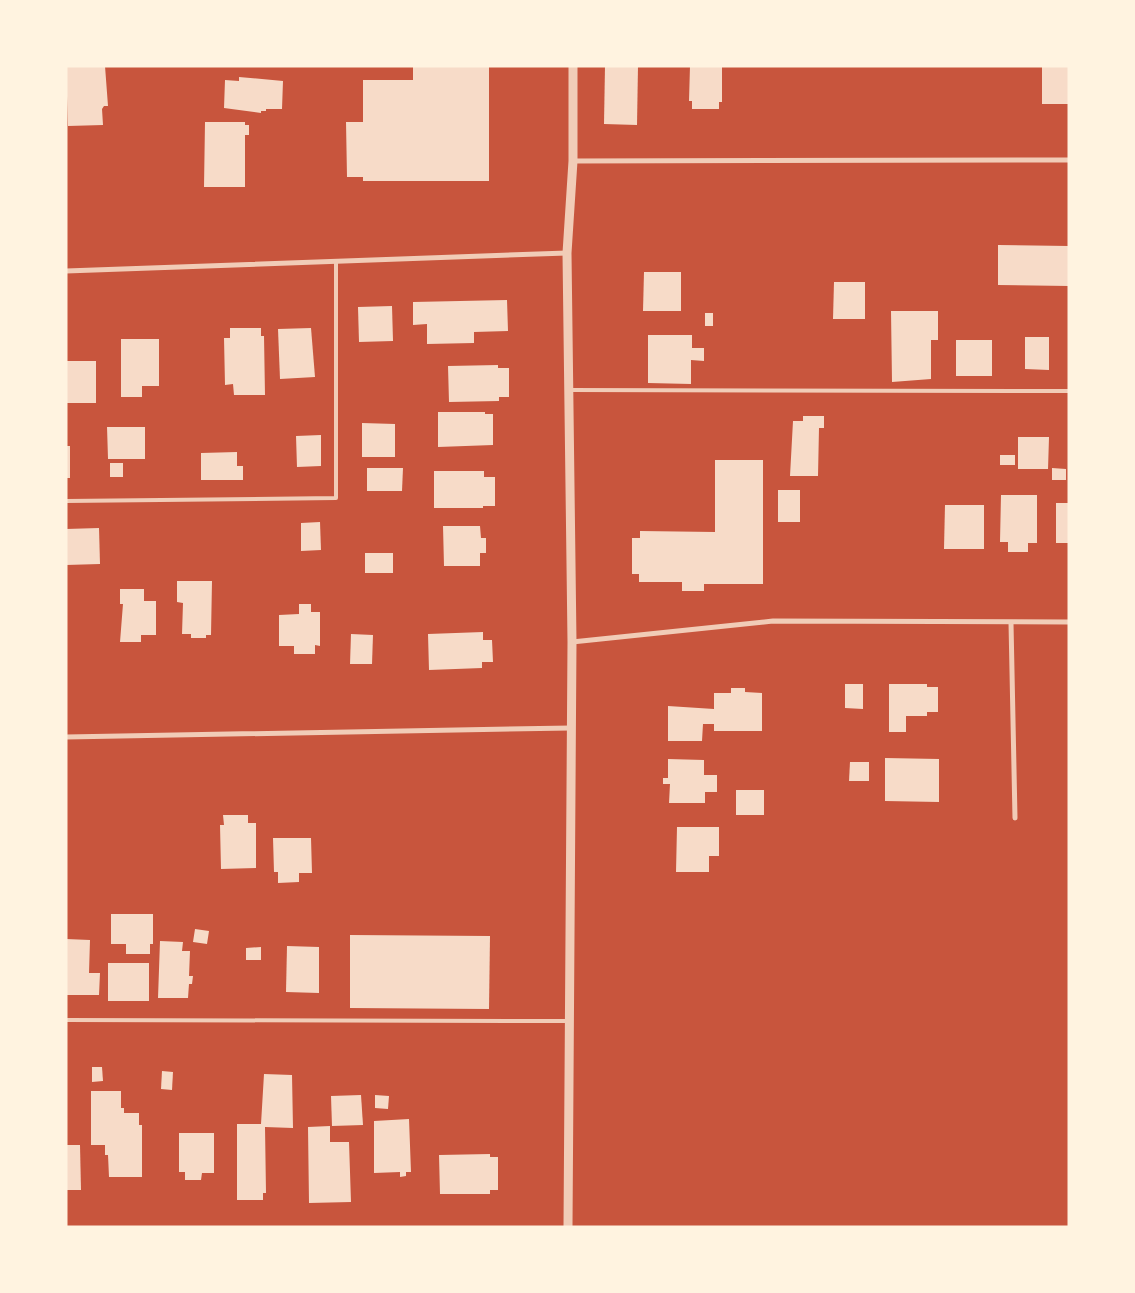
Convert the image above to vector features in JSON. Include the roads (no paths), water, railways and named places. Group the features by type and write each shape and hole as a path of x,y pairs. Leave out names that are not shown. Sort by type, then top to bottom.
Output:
{"street":[{"path":"568,1227 572,642 567,253 573,161 574,66"},
{"path":"573,161 1069,160"},
{"path":"66,271 567,253"},
{"path":"572,642 772,621 1069,622"},
{"path":"1011,623 1015,818"},
{"path":"66,737 570,728"}],"lane":[{"path":"66,501 336,498 336,261"},
{"path":"569,390 1069,391"},
{"path":"66,1020 569,1021"}]}
